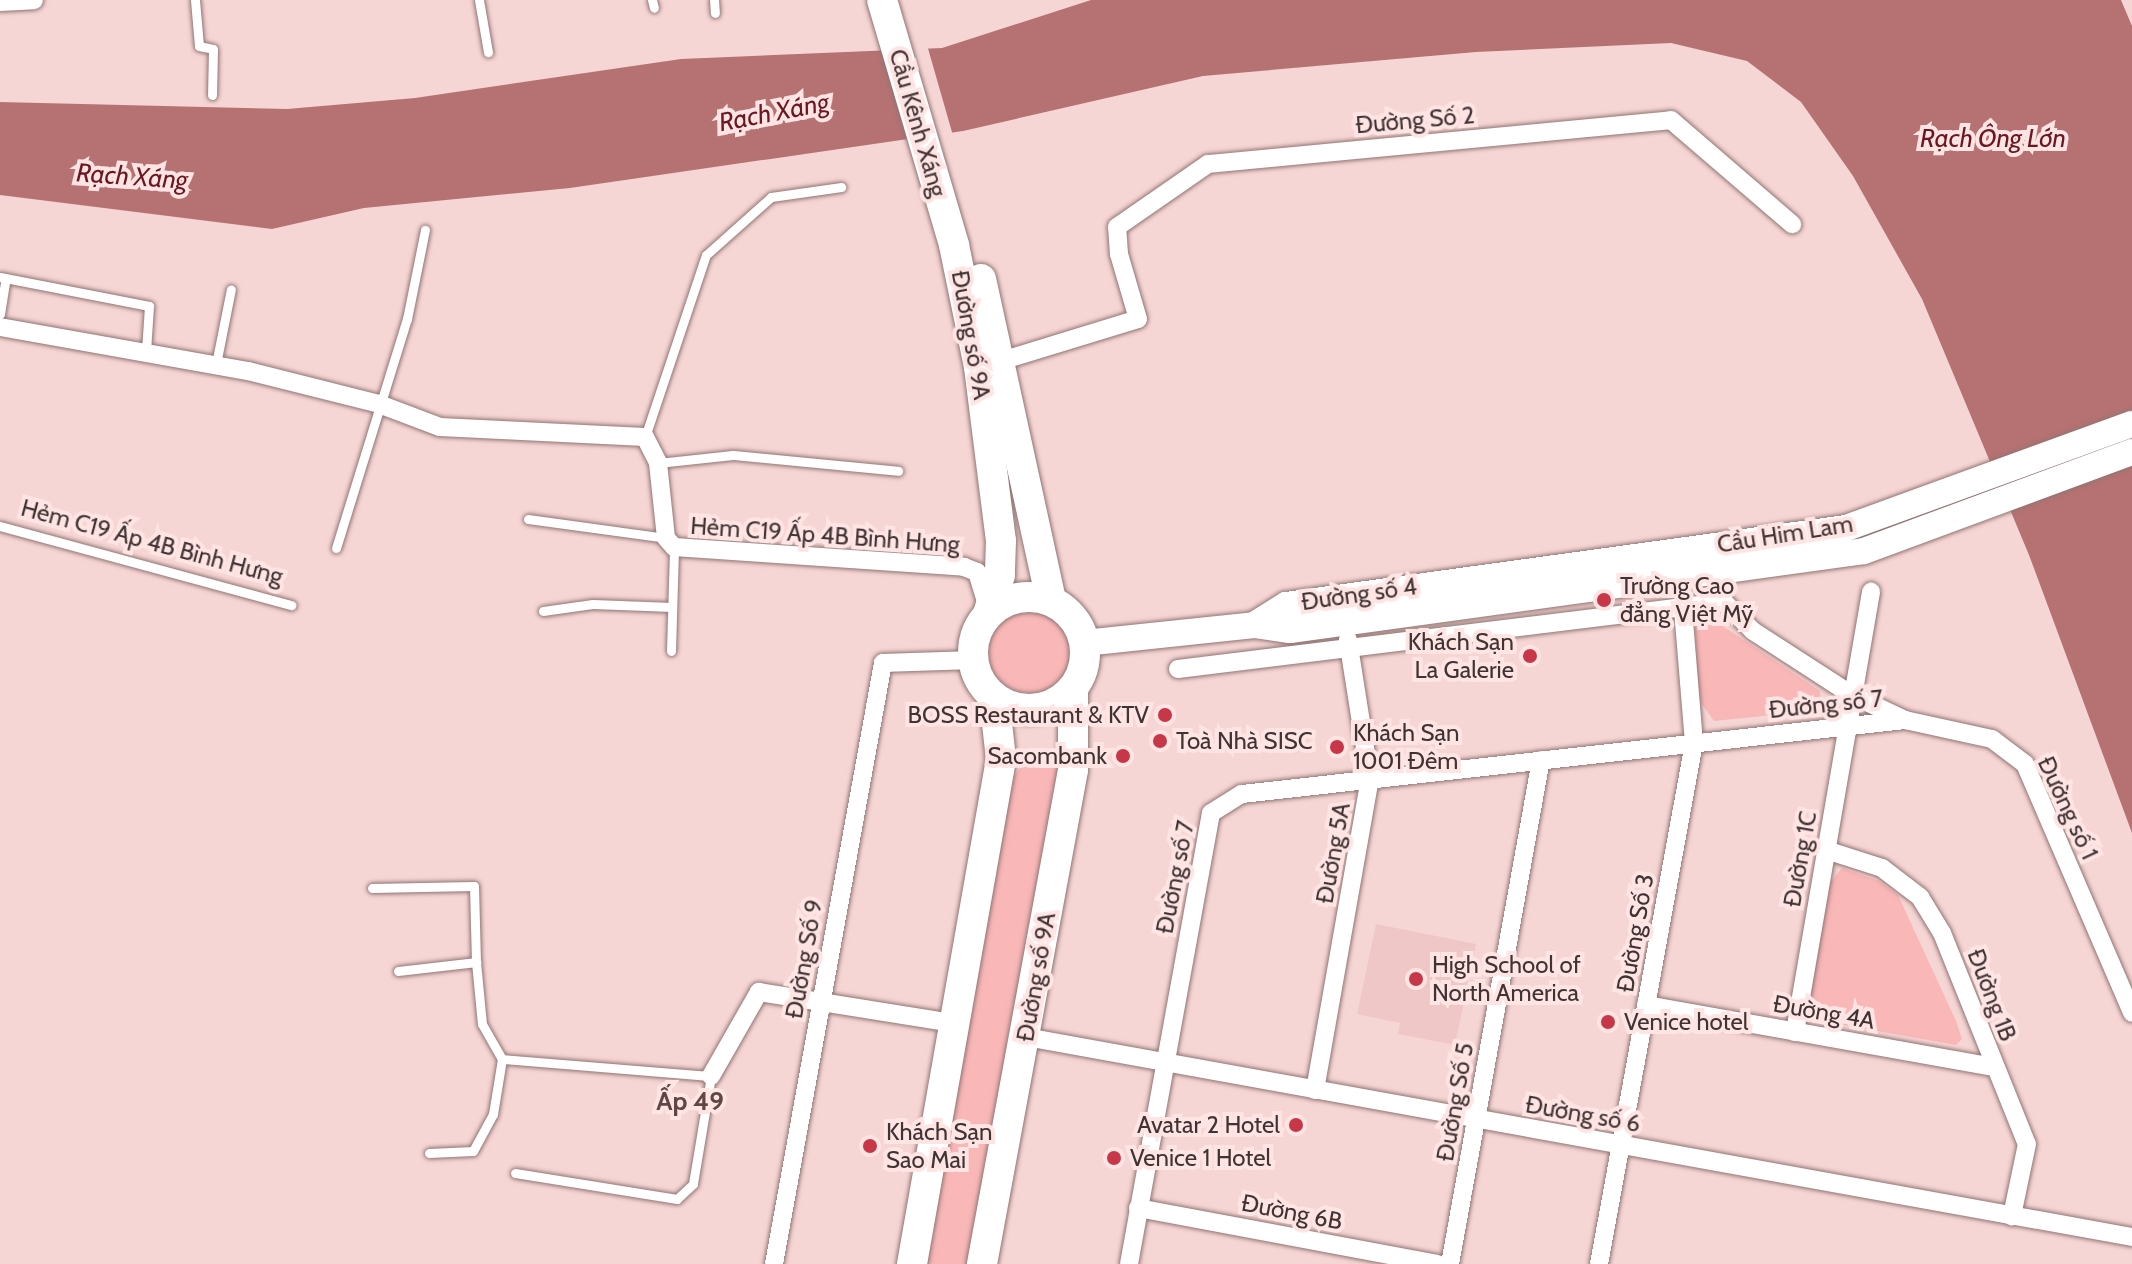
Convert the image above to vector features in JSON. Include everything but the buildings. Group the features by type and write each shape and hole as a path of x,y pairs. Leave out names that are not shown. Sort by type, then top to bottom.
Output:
{"main road":[{"name":"Cầu Kênh Xáng","path":"882,0 963,243"},
{"name":"Cầu Kênh Xáng","path":"901,0 963,243"},
{"name":"Đường số 9A","path":"963,243 1001,361 1051,601"},
{"name":"Đường số 9A","path":"963,243 1001,541 1000,575 988,614"},
{"name":"Cầu Him Lam","path":"1471,578 1846,528 2132,424"},
{"name":"Cầu Him Lam","path":"1476,605 1864,551 2132,452"},
{"name":"Đường số 4","path":"1254,625 1286,605 1471,578"},
{"path":"912,1264 958,1024 1001,759 994,697 973,660 973,644 988,614 1018,598 1051,601 1078,625 1084,643 1084,662 1073,688 1044,707 1009,705 994,697"},
{"name":"Đường số 4","path":"1084,643 1254,625 1347,636 1476,605"},
{"name":"Đường số 9A","path":"982,1264 1073,770 1073,688"}],"street":[{"path":"0,2 34,0"},
{"name":"Đường Số 2","path":"1001,361 1138,319 1119,254 1117,227 1208,164 1671,120 1792,224"},
{"path":"0,327 216,364 379,404 440,427 645,437"},
{"name":"Hẻm C19 Ấp 4B Bình Hưng","path":"645,437 658,463 670,542 964,567 977,572 983,583 988,614"},
{"name":"Đường 1C","path":"1795,1032 1871,592"},
{"name":"Đường số 1","path":"1683,609 1724,602 1753,631 1852,695 1905,720 1992,739 2025,764 2132,1013"},
{"path":"1476,605 1482,631 1683,609"},
{"path":"1178,669 1347,636 1683,609"},
{"name":"Đường Số 3","path":"1599,1264 1694,743 1683,609"},
{"name":"Đường 5A","path":"1315,1090 1370,779 1347,636"},
{"name":"Đường Số 9","path":"774,1264 883,663 973,660"},
{"name":"Đường số 7","path":"1129,1264 1211,813 1242,794 1905,720"},
{"name":"Đường Số 5","path":"1450,1264 1541,760"},
{"name":"Đường 1B","path":"1826,850 1882,868 1920,897 1942,933 1993,1067 2027,1144 2012,1216"},
{"path":"711,1076 759,992 958,1024"},
{"name":"Đường 4A","path":"1646,1005 1993,1067"},
{"name":"Đường số 6","path":"1026,1037 2132,1237"},
{"name":"Đường 6B","path":"1138,1208 1437,1264"}],"lane":[{"path":"195,0 199,46 213,49 212,95"},
{"path":"479,0 488,52"},
{"path":"714,0 715,13"},
{"path":"645,437 706,255 771,197 841,187"},
{"path":"336,548 407,319 425,230"},
{"path":"0,314 3,277 149,306 146,351"},
{"path":"216,364 231,289"},
{"path":"658,463 733,455 898,471"},
{"path":"528,519 670,542 671,651"},
{"name":"Hẻm C19 Ấp 4B Bình Hưng","path":"0,526 291,605"},
{"path":"543,611 593,604 672,607"},
{"path":"372,888 474,886 476,962 482,1024 502,1059 493,1114 473,1151 429,1153"},
{"path":"398,971 476,962"},
{"path":"502,1059 711,1076 693,1184 677,1199 515,1173"}],"shaded area":[{"path":"1030,609 1046,612 1065,628 1072,651 1069,667 1053,686 1030,693 1014,690 995,674 988,651 991,635 1007,616"},
{"path":"1706,615 1820,691 1821,710 1714,721 1699,700 1695,628"},
{"path":"1051,753 1060,760 971,1264 922,1264 1013,777 1028,758"},
{"path":"1842,868 1879,881 1898,895 1956,1021 1962,1039 1956,1045 1826,1022 1810,1015 1808,1004 1828,885"},
{"name":"High School of North America","path":"1376,924 1476,944 1455,1045 1398,1034 1400,1023 1357,1014"}],"water":[{"path":"1091,0 2121,0 2132,26 2132,833 2029,555 1922,299 1853,176 1801,102 1747,61 1671,43 1476,52 1203,76 963,131 570,188 364,208 272,229 0,195 0,102 287,109 415,98 681,59 942,48"}],"pier":[{"path":"927,45 953,136 917,147 890,55"}],"place":[{"name":"Trường Cao đẳng Việt Mỹ","path":"1604,600"},
{"name":"Khách Sạn La Galerie","path":"1530,656"},
{"name":"BOSS Restaurant & KTV","path":"1165,715"},
{"name":"Toà Nhà SISC","path":"1160,741"},
{"name":"Khách Sạn 1001 Đêm","path":"1337,747"},
{"name":"Sacombank","path":"1123,756"},
{"name":"High School of North America","path":"1416,979"},
{"name":"Venice hotel","path":"1608,1022"},
{"name":"Avatar 2 Hotel","path":"1296,1125"},
{"name":"Khách Sạn Sao Mai","path":"870,1146"},
{"name":"Venice 1 Hotel","path":"1114,1158"}],"district":[{"name":"Ấp 49","path":"690,1102"}],"water label":[{"name":"Rạch Xáng","path":"774,113"},
{"name":"Rạch Ông Lớn","path":"1993,139"},
{"name":"Rạch Xáng","path":"132,177"}]}
